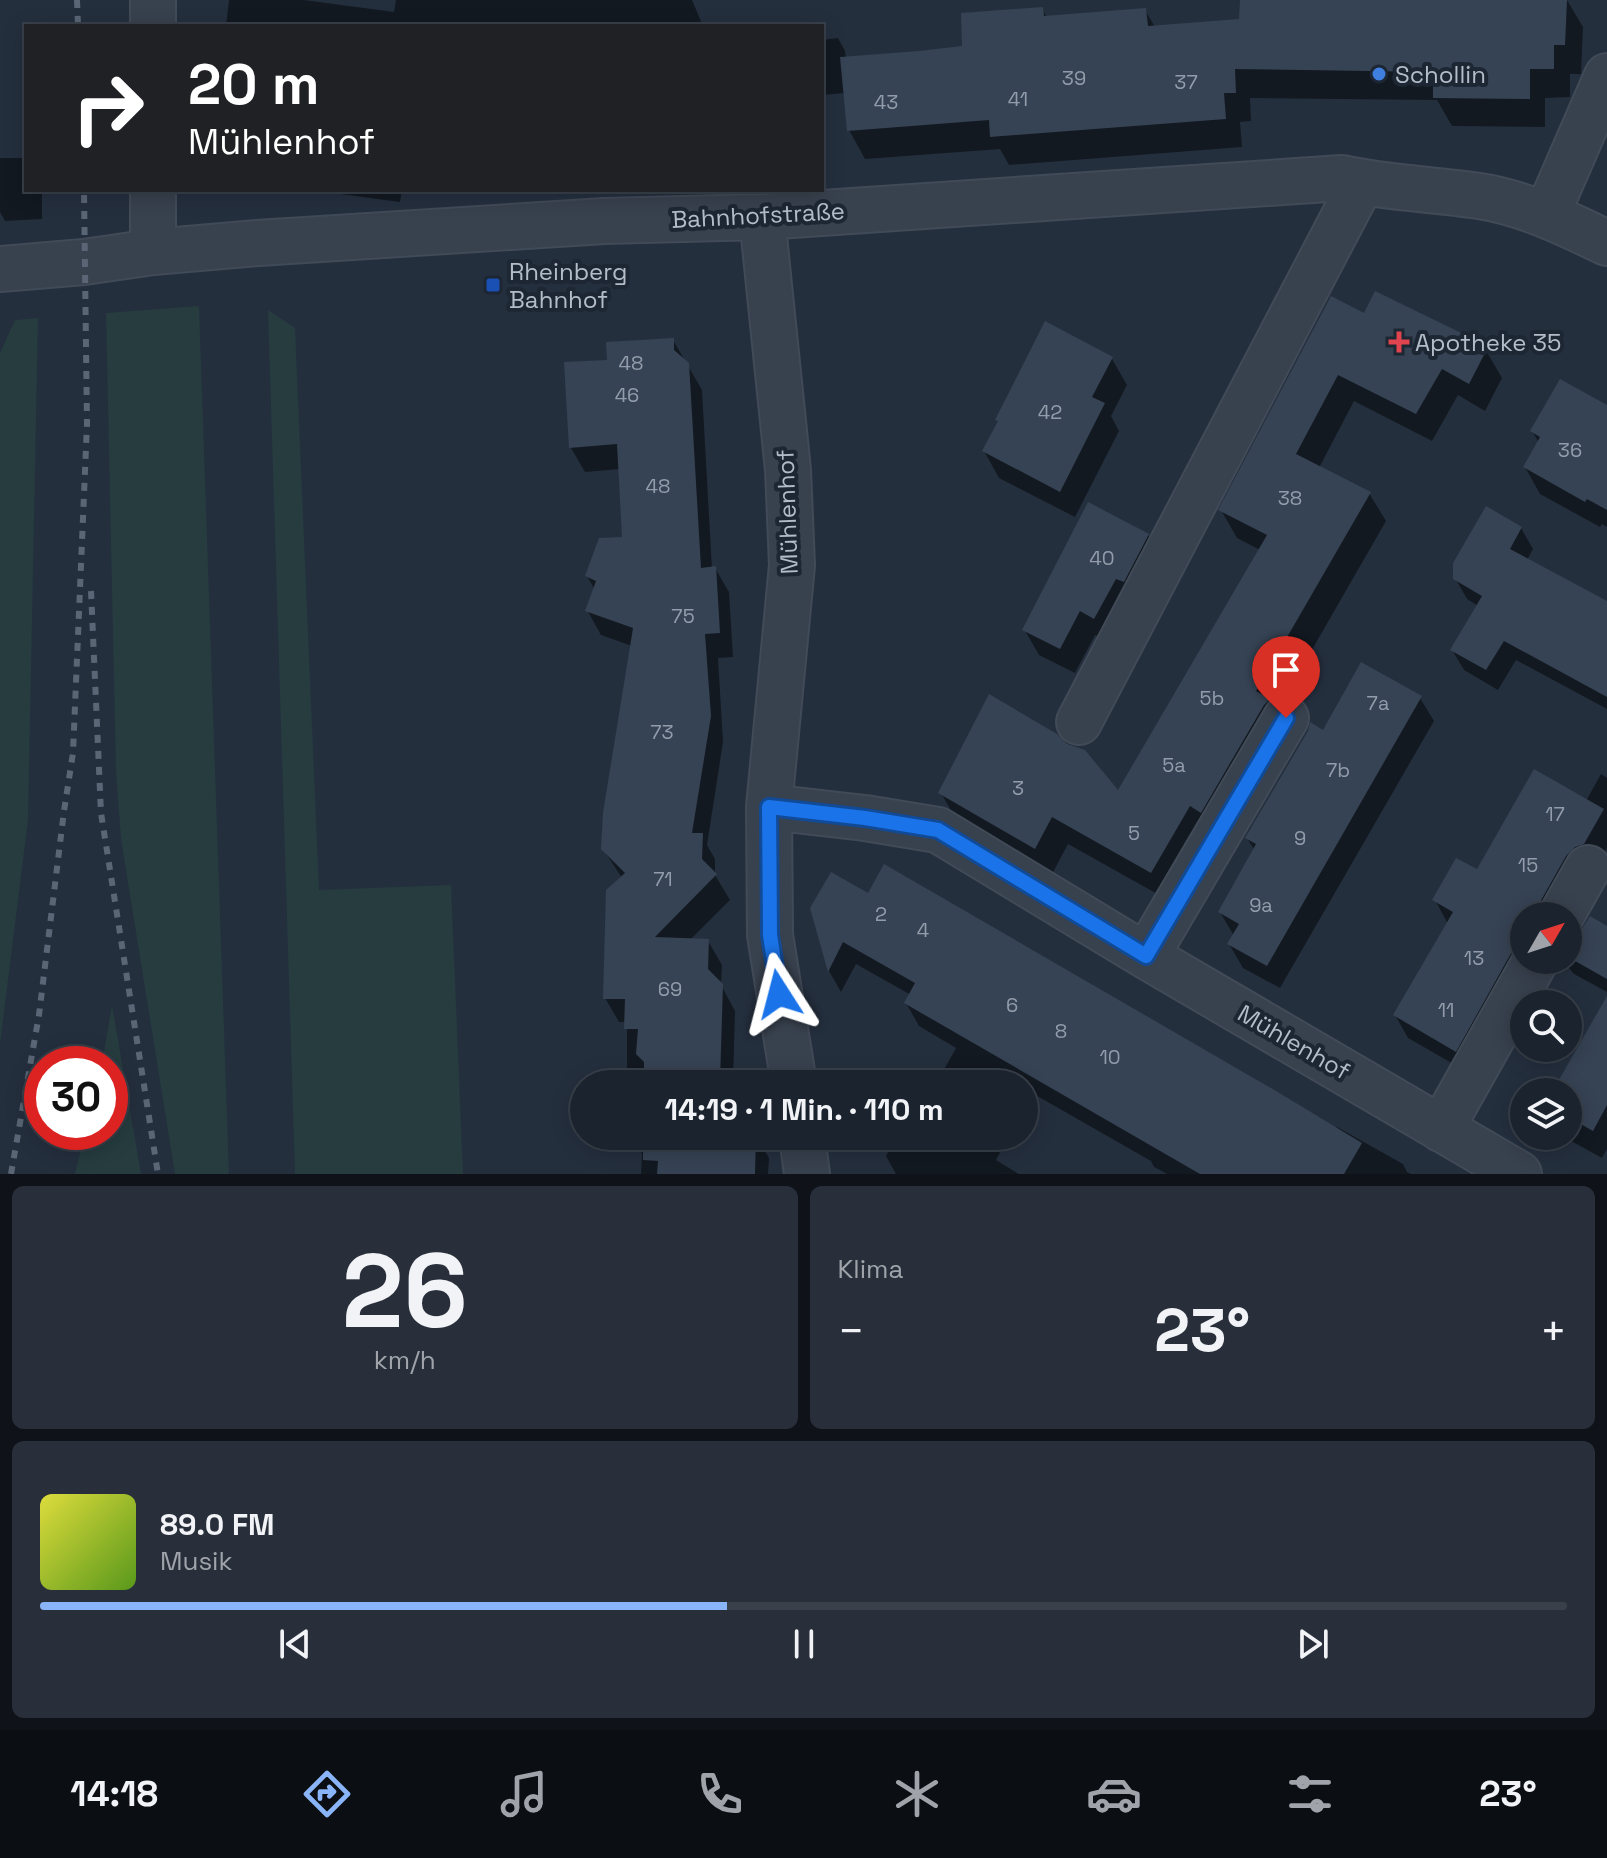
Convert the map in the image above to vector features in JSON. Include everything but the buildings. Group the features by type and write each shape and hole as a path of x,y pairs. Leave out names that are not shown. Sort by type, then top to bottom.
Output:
{"street":[{"path":"153,0 153,24"},
{"path":"1547,214 1607,76"},
{"name":"Bahnhofstraße","path":"0,269 258,243 604,221 762,217 1342,178 1481,196 1547,214 1607,243"},
{"path":"1079,722 1362,182"},
{"path":"153,192 153,252"},
{"name":"Mühlenhof","path":"762,217 788,470 792,565 769,807 770,935 792,1070"},
{"path":"1146,956 1286,718"},
{"name":"Mühlenhof","path":"769,807 938,830 1146,956 1519,1174"},
{"path":"1569,902 1588,868"},
{"path":"1441,1129 1528,974"},
{"path":"804,1150 807,1174"}],"green space":[{"path":"199,306 229,1174 175,1174 121,839 116,772 106,313"},
{"path":"268,310 295,328 319,890 451,885 463,1174 295,1174"},
{"path":"38,318 28,820 0,1044 0,353 15,320"},
{"path":"112,1005 119,1046 105,1046"},
{"path":"128,1098 141,1174 75,1174 81,1150 128,1150"}],"railway":[{"path":"77,0 78,24"},
{"path":"11,1174 39,1015 73,753 87,424 84,192"},
{"path":"91,591 101,813 158,1174"}],"place":[{"name":"Schollin","path":"1379,74"},
{"name":"Rheinberg Bahnhof","path":"493,285"},
{"name":"Apotheke 35","path":"1399,342"}],"route":[{"path":"779,994 770,935 769,807 938,830 1146,956 1286,718"}]}
